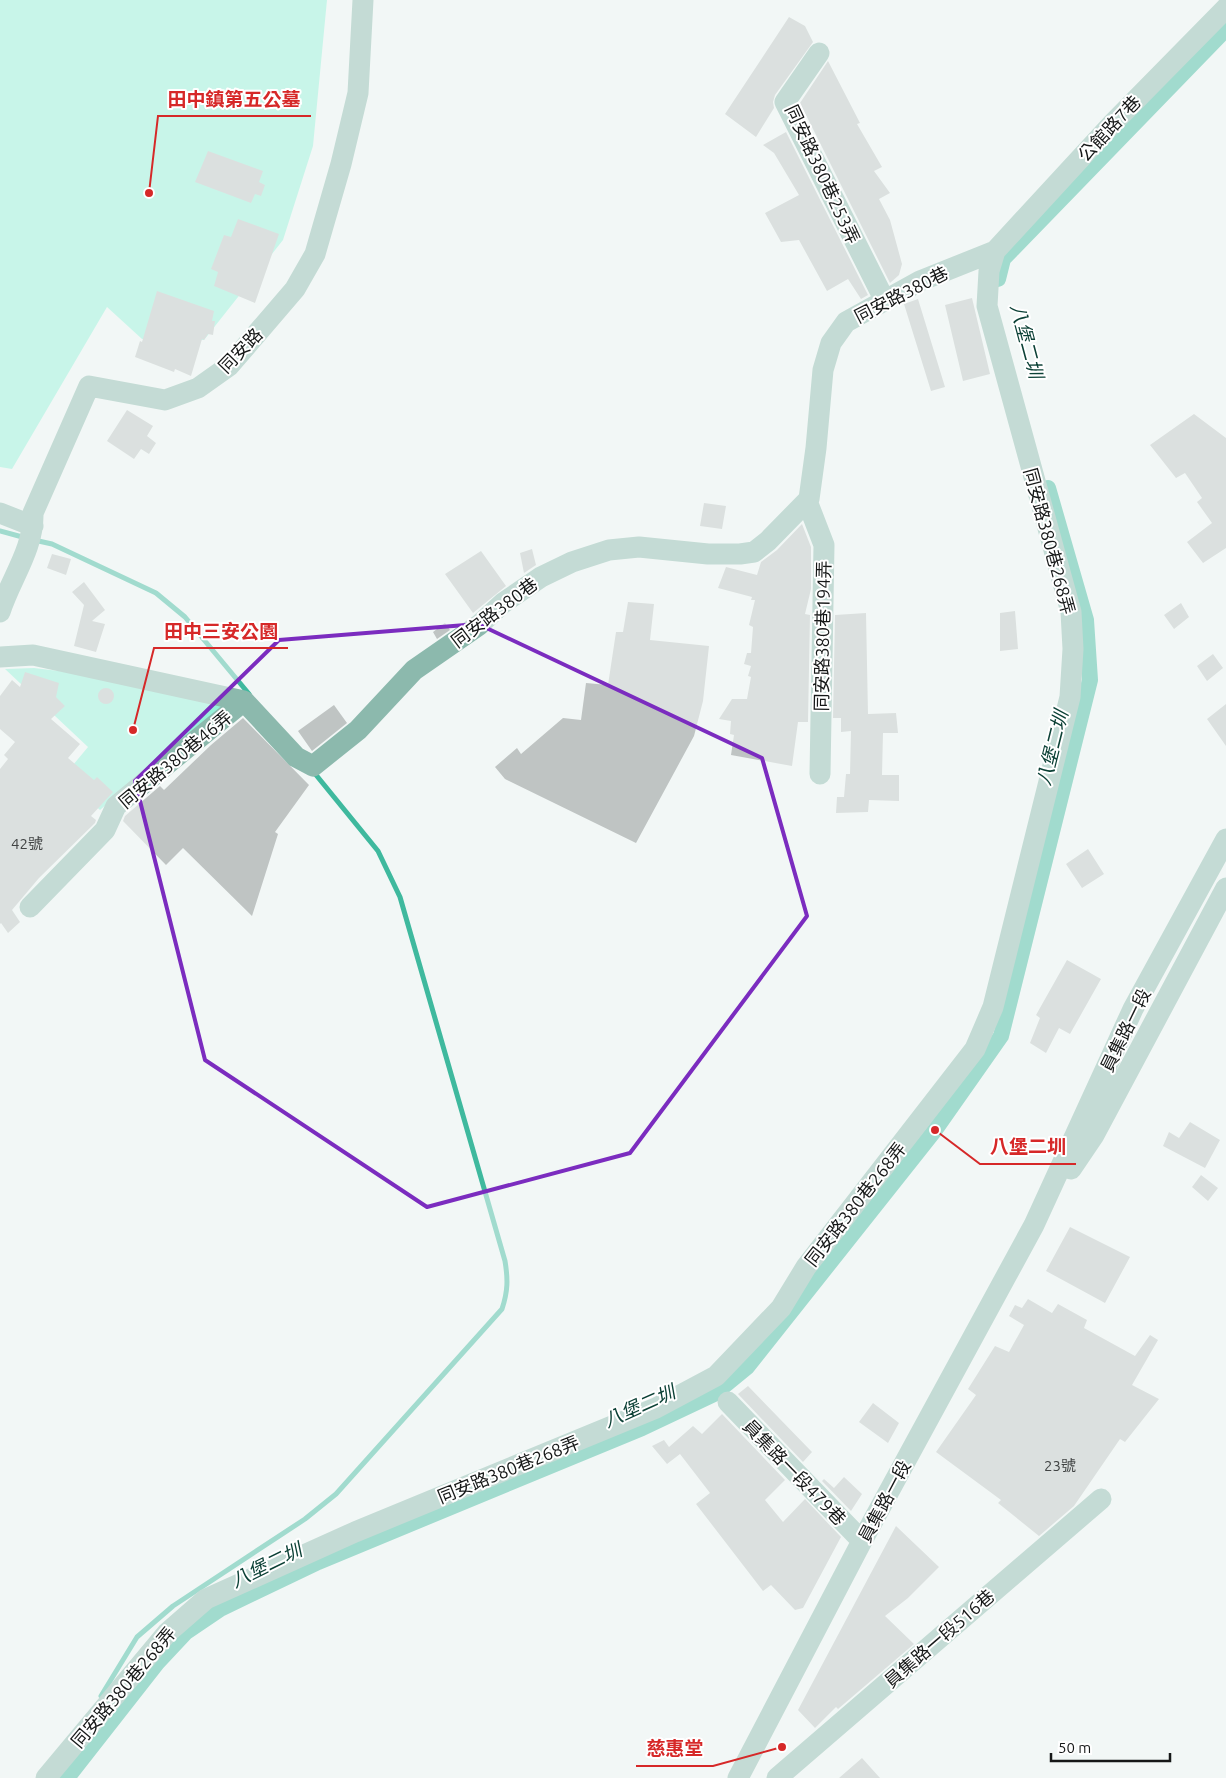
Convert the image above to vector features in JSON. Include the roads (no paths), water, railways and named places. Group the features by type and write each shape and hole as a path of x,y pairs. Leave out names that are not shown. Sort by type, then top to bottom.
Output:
{"street":[{"name":"同安路","path":"0,612 21,566 33,526 33,513 89,386 165,400 198,388 229,366 295,289 315,254 338,177 358,93 363,0"},
{"name":"公館路7巷","path":"995,251 1112,124 1226,8"},
{"name":"同安路380巷253弄","path":"819,53 785,102 884,299"},
{"name":"同安路380巷","path":"244,701 296,758 313,766 358,730 414,670 479,625 503,603 541,577 572,562 609,550 639,547 708,554 754,552 768,541 809,499 816,448 822,370 831,343 846,322 920,280 995,251"},
{"name":"同安路380巷268弄","path":"46,1778 167,1633 206,1599 355,1532 656,1408 716,1376 781,1308 806,1267 975,1049 994,1007 1070,696 1073,649 1071,612 987,306 989,271 995,251"},
{"name":"同安路380巷194弄","path":"807,501 824,545 820,774"},
{"path":"0,513 33,526"},
{"path":"0,657 33,654 244,701"},
{"name":"同安路380巷46弄","path":"30,907 105,830 116,806 244,701"},
{"name":"員集路一段","path":"738,1778 862,1542 1034,1225 1133,1009 1226,839"},
{"name":"員集路一段","path":"1034,1225 1094,1135 1226,888"},
{"name":"員集路一段479巷","path":"728,1402 862,1542"},
{"name":"員集路一段516巷","path":"777,1778 1101,1499"}],"waterway":[{"name":"八堡二圳","path":"998,279 1003,259 1226,29"},
{"name":"八堡二圳","path":"67,1778 157,1663 186,1632 220,1609 318,1562 642,1428 714,1394 747,1367 935,1130 1001,1036 1090,680 1086,620 1048,488"},
{"path":"0,531 26,538"},
{"path":"34,540 52,544 156,593 185,617 249,694"},
{"path":"101,1696 137,1637 173,1606 305,1519 336,1494 502,1309 505,1296 507,1279 505,1261 400,897 378,851 312,770"}],"place":[{"name":"田中鎮第五公墓","path":"149,193"},
{"name":"田中三安公園","path":"133,730"},
{"name":"八堡二圳","path":"935,1130"},
{"name":"慈惠堂","path":"782,1747"}]}
